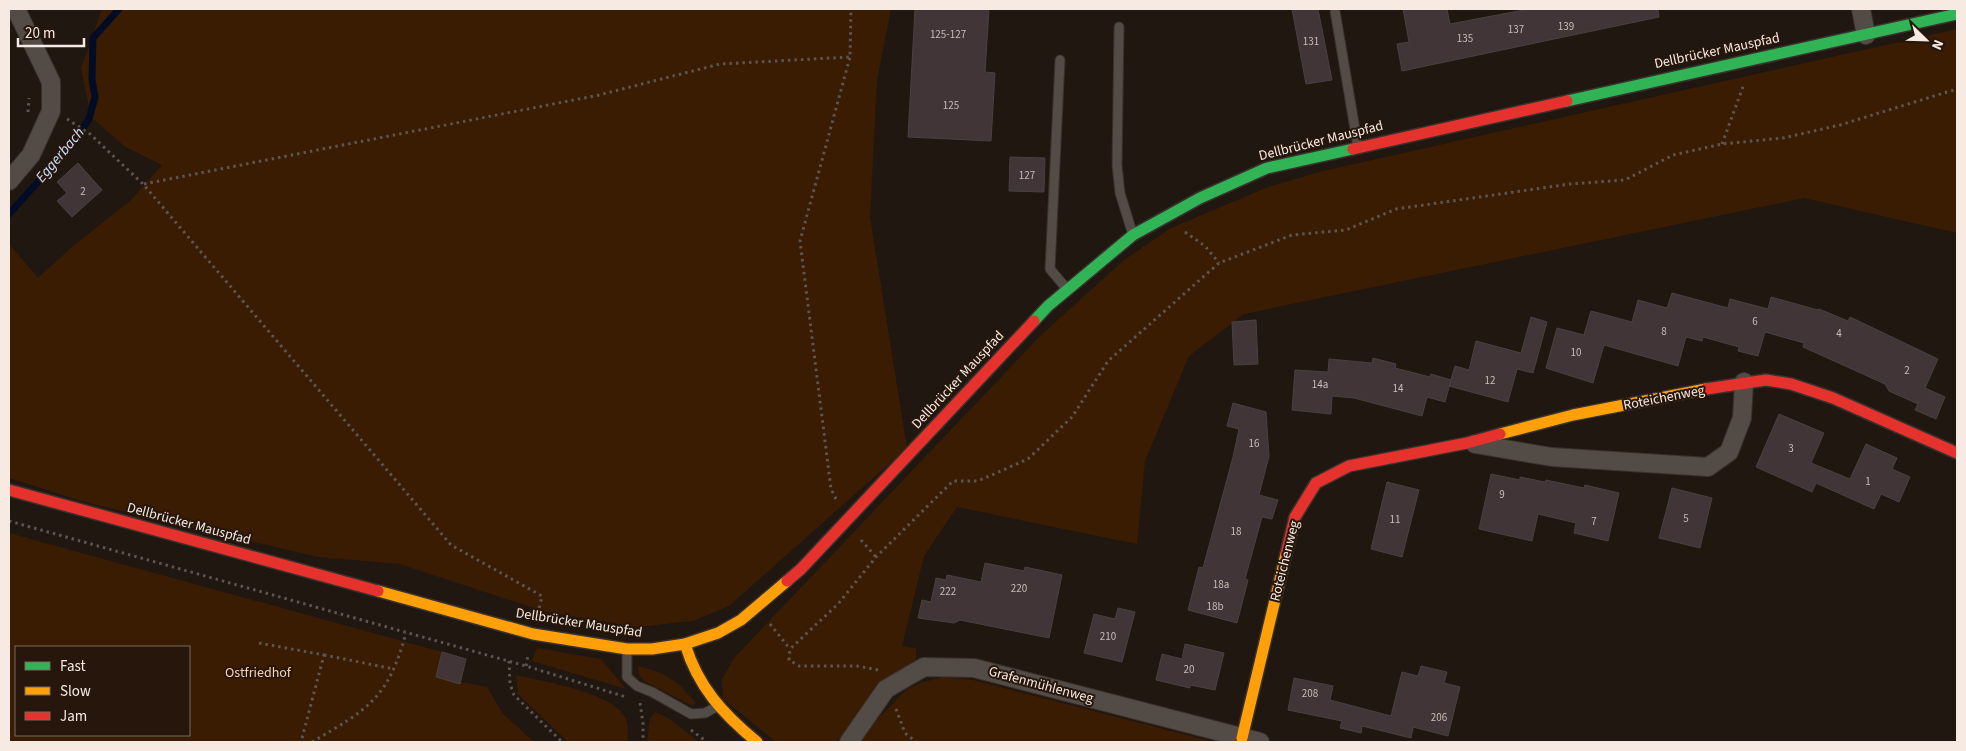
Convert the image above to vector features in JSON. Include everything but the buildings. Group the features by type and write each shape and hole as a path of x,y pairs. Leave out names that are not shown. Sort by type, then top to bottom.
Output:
{"main road":[{"name":"Dellbrücker Mauspfad","path":"9,490 523,632 627,649 652,649 684,644 718,633 741,620 801,569 1048,306 1134,235 1200,198 1267,168 1957,14"},
{"name":"Roteichenweg","path":"1242,738 1295,517 1316,484 1349,466 1467,443 1573,415 1744,382 1766,380 1791,384 1833,398 1957,453"},
{"path":"684,644 691,667 716,706 757,742"}],"street":[{"path":"9,181 31,155 51,111 51,82 16,9"},
{"path":"1861,9 1866,35"},
{"name":"Roteichenweg","path":"1467,443 1552,457 1708,466 1729,452 1742,418 1744,382"},
{"name":"Grafenmühlenweg","path":"849,742 886,689 924,667 974,668 1260,742"}],"lane":[{"path":"1335,11 1358,147"},
{"path":"1119,27 1117,165 1120,193 1134,235"},
{"path":"1060,60 1050,269 1068,290"},
{"path":"627,649 627,677 637,686 652,692 691,714 705,713 716,706"}],"path":[{"path":"838,502 831,489 800,241 850,56 851,9"},
{"path":"143,184 600,96 720,64 850,56"},
{"path":"1722,144 1754,58"},
{"path":"790,649 838,604 876,557 954,481 978,481 1028,459 1072,417 1108,361 1219,263 1292,235 1346,230 1396,209 1570,184 1625,180 1673,155 1722,144 1783,138 1840,125 1957,89"},
{"path":"28,116 30,92"},
{"path":"78,125 143,184 451,545 542,596"},
{"path":"1164,218 1205,246 1219,263"},
{"path":"9,521 509,661 622,696"},
{"path":"756,607 790,649 790,660 799,666 857,666 905,679 895,707 905,732 916,742"},
{"path":"538,616 546,617"},
{"path":"312,742 354,717 371,704 384,687 394,669 406,633"},
{"path":"259,643 394,669"},
{"path":"301,742 324,655"},
{"path":"509,661 510,684 514,695 562,742"},
{"path":"639,701 643,723 643,742"}],"green space":[{"path":"102,9 891,9 877,80 870,217 907,448 729,606 693,621 637,627 546,612 400,564 318,557 88,503 9,478 9,244 38,278 73,246 130,201 162,165 124,146 91,117 81,68"},
{"path":"1957,29 1957,233 1804,198 1244,314 1189,356 1145,461 1137,544 957,507 924,556 902,646 916,648 916,668 880,691 836,742 776,742 723,699 722,679 734,658 1040,336 1124,260 1171,228 1268,187 1323,171"},
{"name":"Ostfriedhof","path":"9,533 442,652 436,677 487,687 503,714 534,742 9,742"},
{"path":"537,648 601,659 626,689 532,661"},
{"path":"638,666 656,671 670,678 695,702 693,706 644,681 639,674"},
{"path":"516,675 560,685 593,695 608,702 619,710 626,719 628,728 627,742 568,742 518,694"},
{"path":"943,677 973,680 1214,742 855,742 906,690 920,683"},
{"path":"655,712 668,718 699,742 647,742 650,719"}],"waterway":[{"name":"Eggerbach","path":"9,214 70,146 89,119 95,97 92,79 93,38 119,9"}],"traffic: fast":[{"path":"1567,101 1957,14"},
{"path":"1034,321 1048,306 1133,235 1200,198 1267,168 1353,149"}],"traffic: slow":[{"path":"1500,434 1573,415 1706,389"},
{"path":"1242,738 1286,554"},
{"path":"378,591 533,634 627,649 652,649 685,644 718,633 741,620 787,581"},
{"path":"685,644 697,674 713,699 733,721 757,742"}],"traffic: jam":[{"path":"1353,149 1567,101"},
{"path":"787,581 801,569 1034,321"},
{"path":"1706,389 1766,380 1791,384 1833,398 1957,453"},
{"path":"1286,554 1295,517 1316,483 1349,466 1467,443 1500,434"},
{"path":"9,490 378,591"}]}
